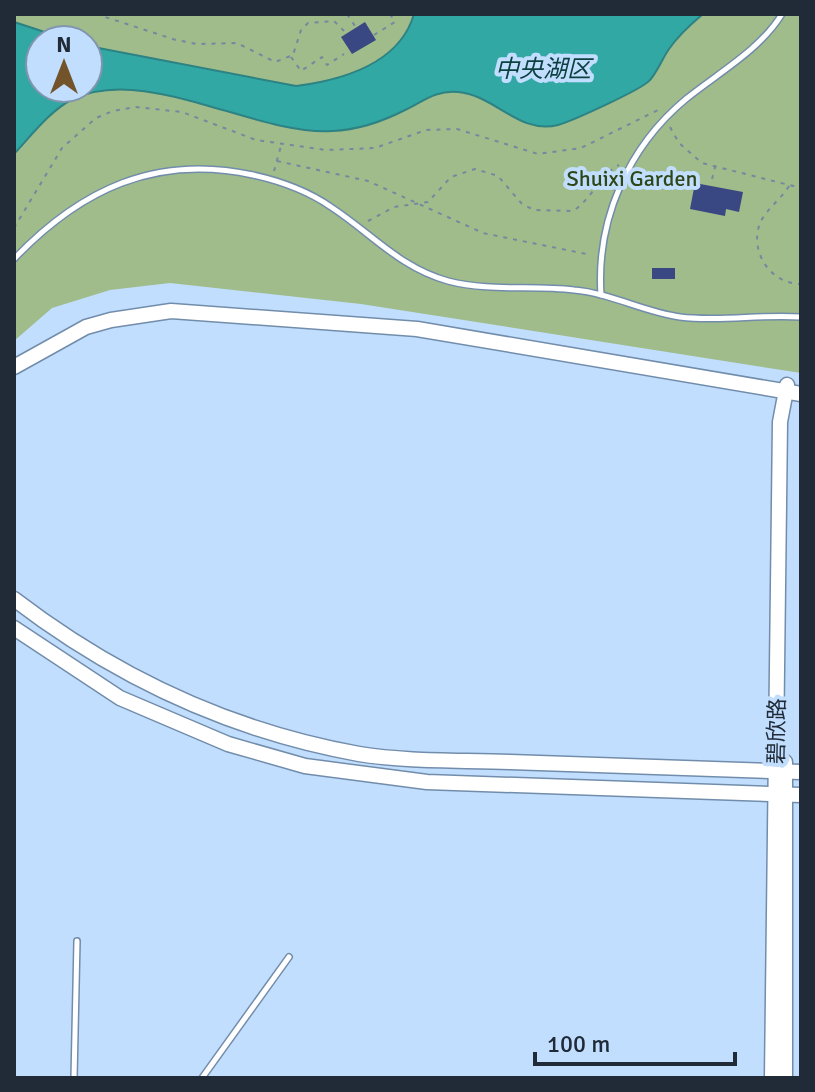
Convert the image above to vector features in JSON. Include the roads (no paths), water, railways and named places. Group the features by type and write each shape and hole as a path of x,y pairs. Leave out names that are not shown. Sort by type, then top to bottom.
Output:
{"street":[{"path":"14,358 68,327 107,314 180,305 472,330 794,389"},
{"path":"14,367 86,327 126,317 171,311 417,329 794,389"},
{"name":"碧欣路","path":"785,1078 780,771 787,422 794,389"},
{"path":"14,599 71,641 161,692 239,722 323,746 397,759 801,772"},
{"path":"14,628 82,675 145,709 228,744 305,766 413,781 801,795"},
{"name":"碧欣路","path":"772,1078 780,794"}],"lane":[{"path":"601,295 601,256 617,190 631,161 666,117 725,72 782,14"},
{"path":"14,259 90,197 127,179 200,167 271,180 331,206 413,268 464,285 499,289 552,288 601,295 658,313 684,317 801,317"},
{"path":"74,1078 77,941"},
{"path":"202,1078 289,957"}],"water":[{"name":"中央湖区","path":"414,14 703,14 676,39 645,84 577,118 544,127 519,120 484,100 458,92 437,94 371,124 332,131 302,130 269,123 166,95 132,90 104,91 104,49 296,86 350,74 367,66 383,57 407,31"},
{"name":"中央湖区","path":"14,22 24,25 24,104 65,104 14,154"}],"park label":[{"name":"Shuixi Garden","path":"632,178"}]}
